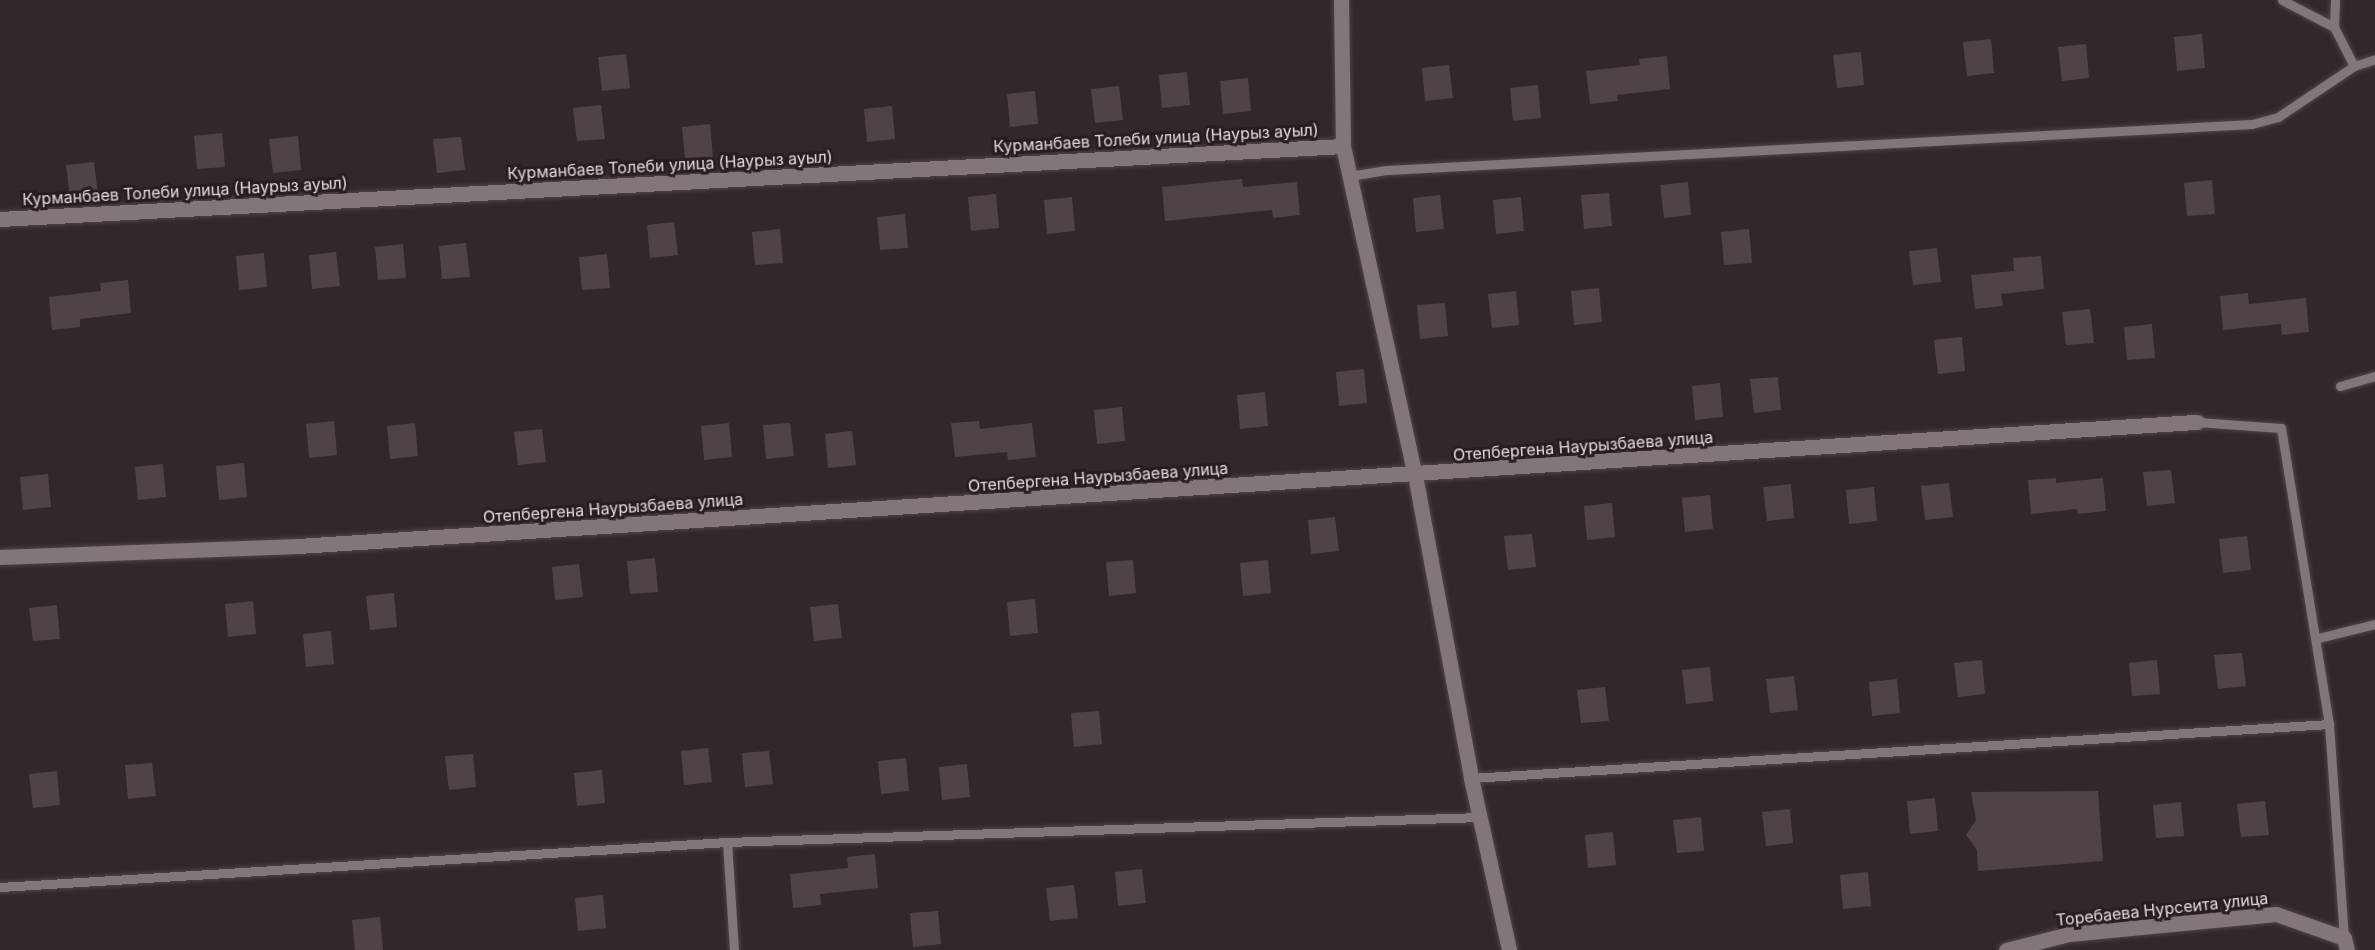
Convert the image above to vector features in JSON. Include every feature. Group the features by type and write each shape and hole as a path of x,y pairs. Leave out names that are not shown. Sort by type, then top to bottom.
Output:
{"street":[{"path":"1341,0 1343,146 1415,475 1471,778 1482,817 1509,950"},
{"name":"Курманбаев Толеби улица (Наурыз ауыл)","path":"0,219 1343,146"},
{"name":"Отепбергена Наурызбаева улица","path":"0,556 298,546 1415,475 2197,422"},
{"name":"Торебаева Нурсеита улица","path":"2006,950 2068,934 2276,914 2345,944"}],"lane":[{"path":"2282,0 2334,27"},
{"path":"2335,0 2334,27 2354,66"},
{"path":"1349,176 1387,170 2252,124 2278,117 2354,66 2375,59"},
{"path":"2340,386 2375,376"},
{"path":"2197,422 2281,428 2318,638 2329,724 2345,944"},
{"path":"2318,638 2375,624"},
{"path":"1471,778 2329,724"},
{"path":"0,887 727,842 1482,817"},
{"path":"727,842 734,950"}],"building":[{"path":"2202,34 2205,68 2177,71 2174,37"},
{"path":"1991,39 1994,73 1967,76 1963,42"},
{"path":"2086,44 2089,78 2062,81 2058,47"},
{"path":"1861,52 1864,85 1837,88 1833,55"},
{"path":"626,54 630,88 602,91 598,57"},
{"path":"1667,56 1670,89 1617,95 1618,101 1590,104 1586,71 1640,65 1639,59"},
{"path":"1449,65 1453,98 1425,101 1422,68"},
{"path":"1187,72 1190,105 1162,108 1159,75"},
{"path":"1248,78 1251,111 1223,114 1220,81"},
{"path":"1538,85 1541,118 1513,121 1510,88"},
{"path":"1119,86 1123,120 1095,123 1091,89"},
{"path":"1035,91 1038,124 1010,127 1007,94"},
{"path":"601,105 605,139 577,141 573,108"},
{"path":"892,106 895,139 867,142 864,109"},
{"path":"710,124 713,158 685,160 682,127"},
{"path":"222,133 225,167 197,169 194,136"},
{"path":"298,136 301,170 273,173 269,139"},
{"path":"461,137 465,170 437,173 433,139"},
{"path":"94,162 98,196 70,198 66,165"},
{"path":"1242,179 1243,187 1297,182 1300,215 1273,218 1272,210 1165,221 1162,187"},
{"path":"2212,180 2215,214 2187,216 2184,183"},
{"path":"1688,182 1691,215 1664,218 1660,185"},
{"path":"1609,193 1612,226 1584,229 1581,195"},
{"path":"996,194 999,228 971,231 968,197"},
{"path":"1440,195 1444,229 1416,232 1413,198"},
{"path":"1072,197 1075,231 1047,234 1044,200"},
{"path":"1521,197 1524,231 1496,234 1493,200"},
{"path":"905,214 908,248 880,250 877,217"},
{"path":"674,222 678,255 650,258 647,225"},
{"path":"780,229 783,263 755,265 752,232"},
{"path":"1749,229 1752,263 1724,265 1721,232"},
{"path":"466,243 470,277 442,279 439,246"},
{"path":"403,244 406,278 378,280 375,247"},
{"path":"1937,248 1941,282 1913,285 1909,251"},
{"path":"336,252 340,286 312,289 309,255"},
{"path":"264,253 267,287 239,290 236,256"},
{"path":"607,254 610,288 582,290 579,257"},
{"path":"2041,256 2044,289 2001,294 2003,306 1975,309 1971,275 2014,271 2013,258"},
{"path":"128,280 131,313 80,319 80,327 52,330 49,297 101,291 100,283"},
{"path":"1599,288 1602,322 1574,325 1571,291"},
{"path":"1516,291 1519,325 1492,328 1488,294"},
{"path":"2248,293 2249,304 2306,298 2309,332 2282,335 2281,324 2223,330 2220,296"},
{"path":"1445,303 1448,336 1420,339 1417,305"},
{"path":"2090,309 2094,343 2066,345 2062,312"},
{"path":"2152,324 2155,358 2127,360 2124,327"},
{"path":"1962,337 1965,371 1938,374 1934,340"},
{"path":"1364,369 1367,403 1339,406 1336,372"},
{"path":"1778,377 1781,410 1754,413 1750,379"},
{"path":"1720,383 1723,417 1695,420 1692,386"},
{"path":"1265,392 1268,426 1240,429 1237,395"},
{"path":"1122,407 1125,441 1097,444 1094,410"},
{"path":"334,421 337,455 309,458 306,424"},
{"path":"979,421 980,429 1032,423 1036,457 1008,460 1007,452 955,457 951,423"},
{"path":"415,423 418,456 390,459 387,426"},
{"path":"729,423 732,457 704,460 701,426"},
{"path":"790,423 794,456 766,459 763,425"},
{"path":"542,429 546,462 518,465 514,432"},
{"path":"852,431 856,465 828,468 825,434"},
{"path":"244,463 247,497 219,500 216,466"},
{"path":"163,464 166,497 138,500 135,467"},
{"path":"2171,470 2175,503 2147,506 2143,472"},
{"path":"48,474 51,507 23,510 20,477"},
{"path":"2056,478 2056,483 2103,478 2106,511 2078,514 2077,509 2031,514 2028,480"},
{"path":"1949,483 1953,517 1925,520 1921,486"},
{"path":"1791,484 1794,518 1767,521 1763,487"},
{"path":"1874,487 1877,521 1849,524 1846,490"},
{"path":"1710,495 1713,529 1685,532 1682,498"},
{"path":"1612,503 1615,537 1587,540 1584,506"},
{"path":"1335,517 1339,551 1311,554 1308,520"},
{"path":"1532,534 1536,567 1508,570 1504,536"},
{"path":"2247,536 2251,570 2223,573 2219,539"},
{"path":"655,558 658,592 630,594 627,561"},
{"path":"1133,560 1136,593 1109,596 1106,562"},
{"path":"1268,560 1271,593 1243,596 1240,563"},
{"path":"579,564 583,597 555,600 552,567"},
{"path":"394,593 397,627 370,630 366,596"},
{"path":"1035,599 1038,633 1010,636 1007,602"},
{"path":"253,601 256,634 228,637 225,604"},
{"path":"838,604 842,638 814,641 810,607"},
{"path":"57,605 60,639 33,641 29,608"},
{"path":"331,631 334,664 306,667 303,634"},
{"path":"2242,653 2246,686 2218,689 2214,655"},
{"path":"1982,660 1985,694 1958,697 1954,663"},
{"path":"2157,660 2160,694 2132,696 2129,663"},
{"path":"1710,667 1713,701 1686,704 1682,670"},
{"path":"1794,676 1798,710 1770,713 1766,679"},
{"path":"1897,679 1900,713 1872,716 1869,682"},
{"path":"1605,687 1609,721 1581,723 1577,690"},
{"path":"1099,711 1102,744 1074,747 1071,713"},
{"path":"708,748 712,782 684,785 681,751"},
{"path":"769,751 773,784 745,787 742,753"},
{"path":"473,754 476,787 449,790 445,756"},
{"path":"906,758 909,791 881,794 878,761"},
{"path":"152,763 156,796 128,799 125,765"},
{"path":"967,764 970,797 942,800 939,767"},
{"path":"602,770 605,803 577,806 574,773"},
{"path":"57,771 60,805 33,808 29,774"},
{"path":"2098,791 2103,861 1978,871 1977,850 1966,835 1976,820 1971,792"},
{"path":"1935,798 1938,831 1910,834 1907,801"},
{"path":"2265,801 2269,835 2241,837 2237,804"},
{"path":"2181,802 2184,836 2156,838 2153,805"},
{"path":"1790,809 1793,843 1766,846 1762,812"},
{"path":"1701,817 1704,851 1677,853 1673,820"},
{"path":"1613,832 1616,865 1588,868 1585,835"},
{"path":"875,854 878,888 820,894 821,905 793,908 790,874 848,868 847,857"},
{"path":"1142,869 1146,903 1118,906 1115,872"},
{"path":"1868,872 1871,906 1843,909 1840,875"},
{"path":"1074,885 1078,918 1050,921 1046,888"},
{"path":"603,895 606,928 578,931 575,898"},
{"path":"938,911 941,944 913,947 910,913"},
{"path":"380,917 383,950 355,950 352,920"}]}
